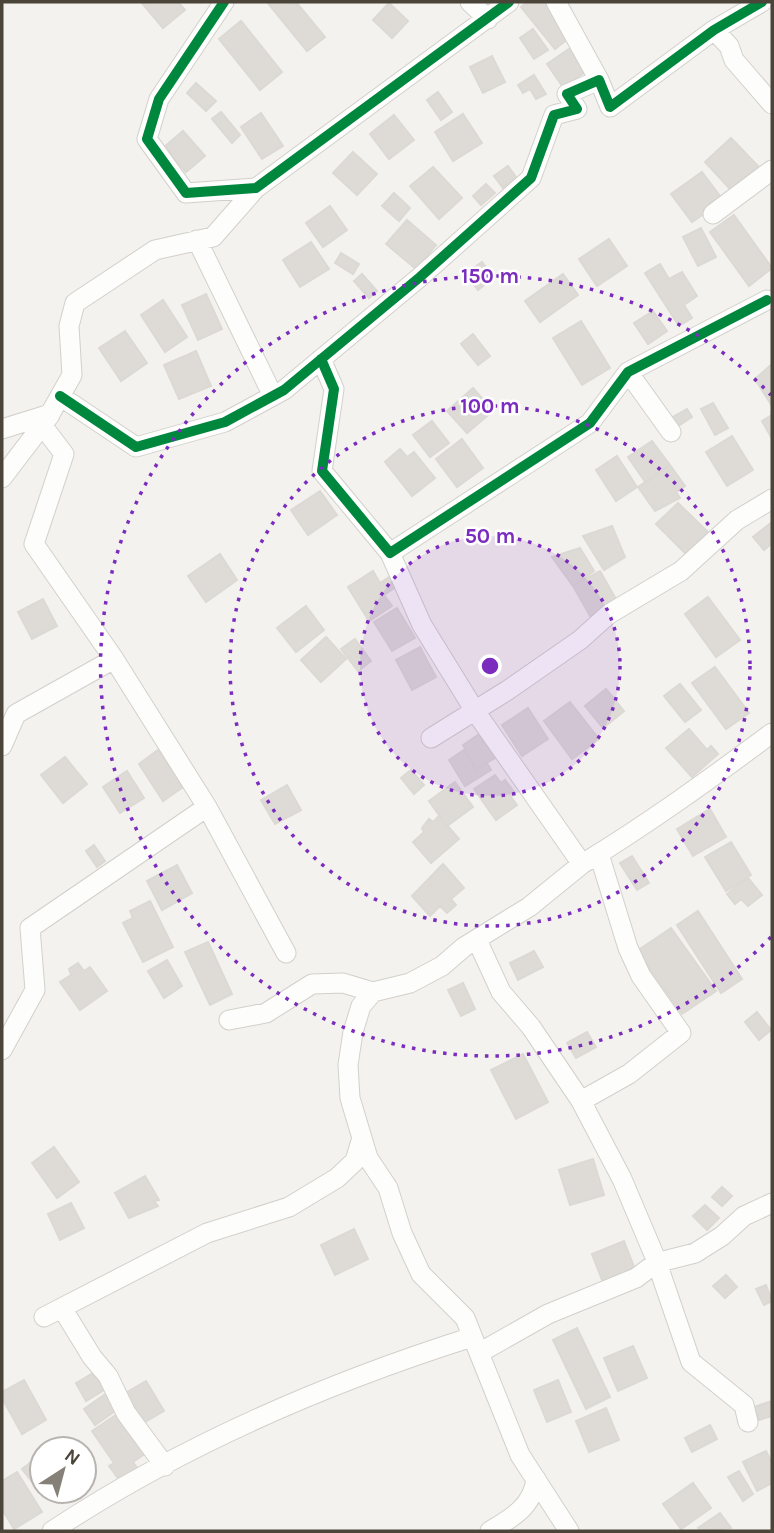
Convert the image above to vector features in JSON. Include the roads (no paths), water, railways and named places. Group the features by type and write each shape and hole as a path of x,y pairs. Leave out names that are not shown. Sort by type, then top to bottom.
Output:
{"street":[{"path":"224,2 159,99 147,139 186,192 256,188"},
{"path":"470,2 488,19"},
{"path":"2,478 46,419 72,375 69,326 75,303 155,250 213,237 256,188 509,2"},
{"path":"556,2 599,80 610,107 714,30 737,9 762,2"},
{"path":"714,30 729,46 734,60 772,104"},
{"path":"60,396 136,447 225,422 272,396 420,277 531,178 554,115 577,109 567,93 599,80"},
{"path":"713,214 772,170"},
{"path":"197,240 272,396"},
{"path":"390,552 590,423 628,372 767,300"},
{"path":"321,359 334,389 322,471 390,552 422,625 475,711 591,859 641,976 681,1033 629,1074 581,1101"},
{"path":"628,372 671,432"},
{"path":"2,429 46,419"},
{"path":"46,419 64,454 34,544 114,659 207,807 286,953"},
{"path":"431,738 580,640 609,614 681,571 737,520 772,499"},
{"path":"2,746 16,713 114,659"},
{"path":"229,1020 266,1013 312,984 343,984 373,992 410,983 442,966 553,890 591,859 674,806 708,777 772,733"},
{"path":"2,1050 35,990 30,928 207,807"},
{"path":"477,940 501,992 531,1027 581,1101 622,1179 656,1263 691,1362 744,1405 748,1422"},
{"path":"373,992 361,1006 352,1032 348,1065 349,1098 361,1141 368,1158 388,1188 402,1233 421,1274 465,1318 520,1455 569,1531"},
{"path":"44,1318 207,1233 259,1218 298,1202 337,1178 355,1161 361,1141"},
{"path":"52,1531 165,1466 264,1415 394,1362 475,1345 636,1278 656,1263 695,1253 722,1236 744,1216 772,1203"},
{"path":"62,1308 92,1357 108,1376 126,1413 165,1466"},
{"path":"490,1531 525,1507 534,1493 536,1479"}]}
